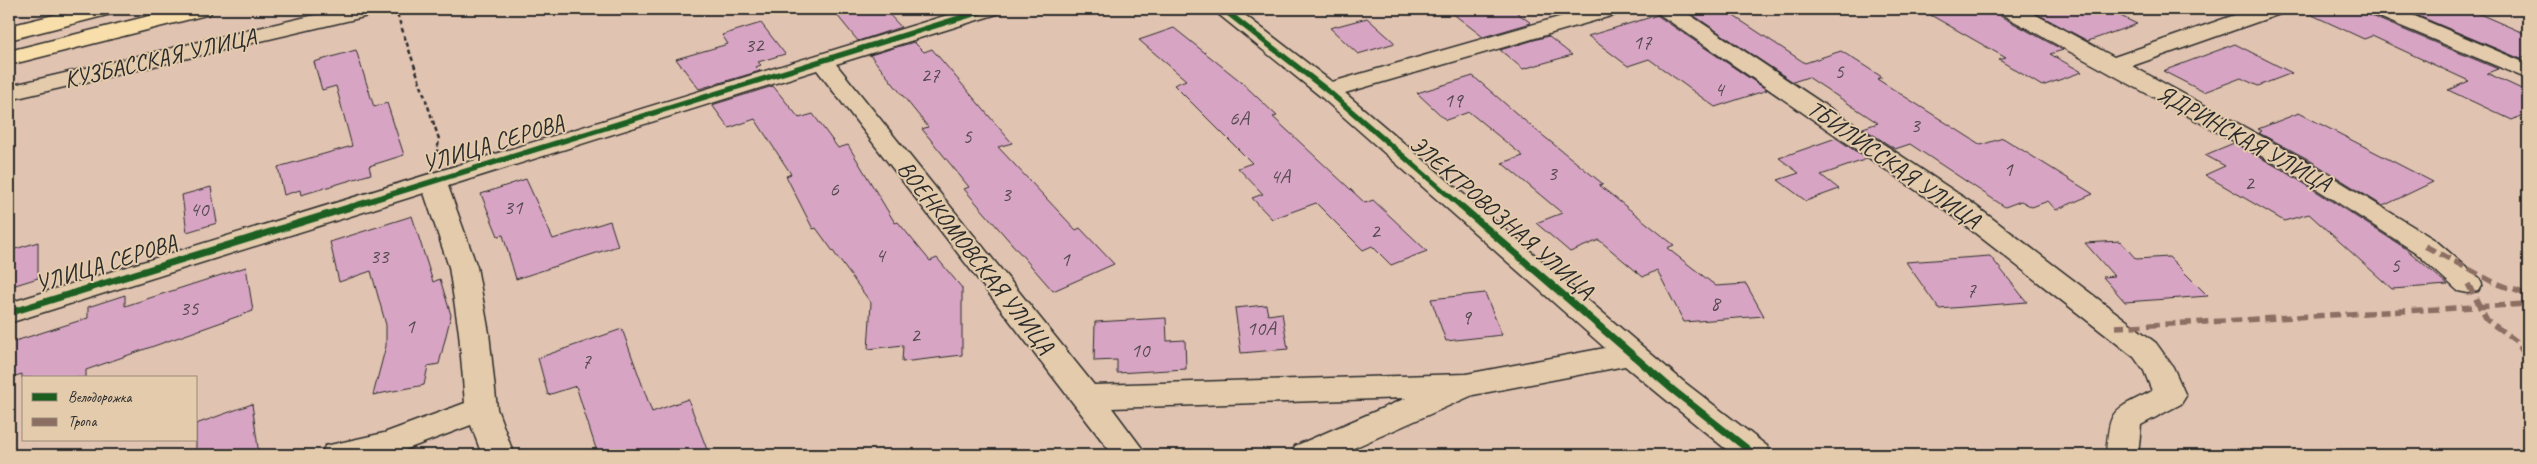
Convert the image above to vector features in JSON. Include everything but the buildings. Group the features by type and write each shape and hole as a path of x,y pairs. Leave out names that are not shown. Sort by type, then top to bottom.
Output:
{"main road":[{"path":"9,33 100,9"},
{"name":"КУЗБАССКАЯ УЛИЦА","path":"9,58 202,9"}],"street":[{"name":"КУЗБАССКАЯ УЛИЦА","path":"9,93 368,9"},
{"name":"УЛИЦА СЕРОВА","path":"9,313 989,9"},
{"name":"ЭЛЕКТРОВОЗНАЯ УЛИЦА","path":"1224,9 1328,91 1631,354 1755,455"},
{"path":"1328,91 1610,9"},
{"name":"ТБИЛИССКАЯ УЛИЦА","path":"1666,9 1962,209 2145,350 2158,367 2170,396 2126,419 2122,455"},
{"name":"ЯДРИНСКАЯ УЛИЦА","path":"2009,9 2296,165 2424,246 2468,284"},
{"path":"2113,65 2272,9"},
{"path":"2380,9 2528,72"},
{"name":"ВОЕНКОМОВСКАЯ УЛИЦА","path":"821,60 1131,455"},
{"path":"433,181 463,267 474,333 481,409 498,455"},
{"path":"1086,397 1466,385 1631,354"},
{"path":"1307,455 1466,385"},
{"path":"337,455 388,444 481,409"}],"path":[{"path":"395,9 439,140 433,181"}],"marked path":[{"path":"2425,246 2493,282 2528,295"},
{"path":"2468,284 2487,320 2516,341 2528,359"},
{"path":"2115,327 2528,304"}],"cycle path":[{"path":"9,313 989,9"},
{"path":"1223,9 1328,91 1673,390 1755,455"}]}
